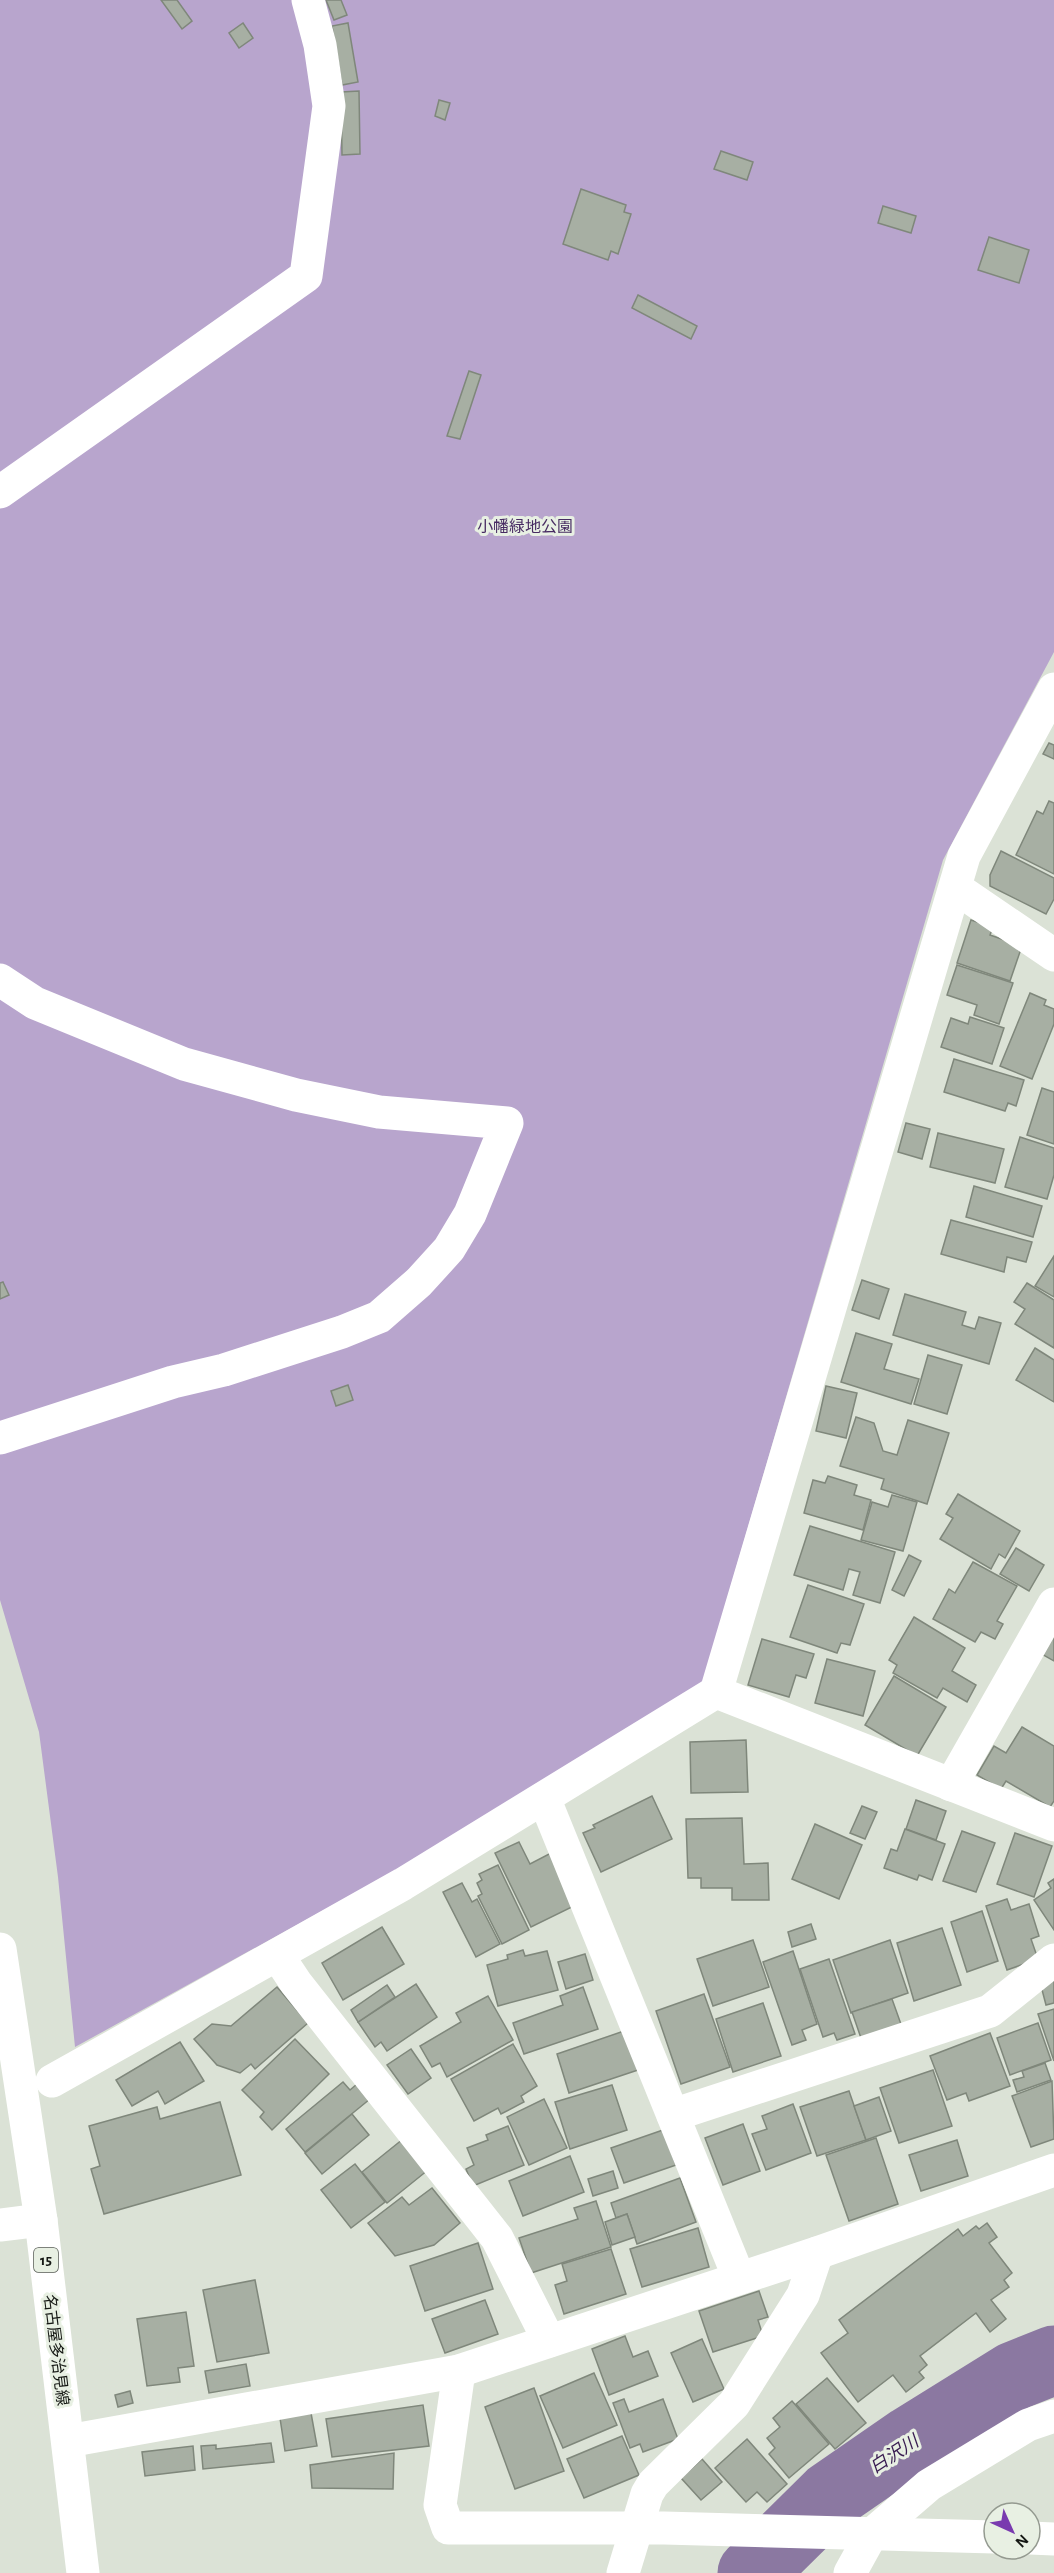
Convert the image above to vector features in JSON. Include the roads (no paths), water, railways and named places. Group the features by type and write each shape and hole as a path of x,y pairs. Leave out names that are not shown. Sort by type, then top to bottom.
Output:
{"street":[{"path":"0,492 306,276 329,106 320,45 308,0"},
{"path":"52,2081 403,1884 716,1692 964,856 1054,689"},
{"path":"956,888 1054,955"},
{"path":"0,980 35,1003 195,1067 296,1095 379,1112 507,1123 470,1214 449,1249 419,1282 379,1317 342,1332 224,1370 173,1382 0,1438"},
{"path":"951,1785 1054,1604"},
{"path":"716,1692 1054,1825"},
{"path":"544,1798 739,2278"},
{"name":"名古屋多治見線","path":"0,1949 41,2220 83,2573"},
{"path":"278,1956 296,1983 498,2238 549,2342"},
{"path":"673,2115 990,2011 1054,1959"},
{"path":"68,2441 459,2371 817,2253 1054,2170"},
{"path":"0,2225 41,2220"},
{"path":"623,2573 650,2528 647,2494 653,2484 734,2404 803,2295 817,2253"},
{"path":"459,2371 440,2505 448,2528 650,2528 982,2537"},
{"path":"850,2573 862,2535 929,2485 1028,2425 1054,2416"}],"waterway":[{"name":"白沢川","path":"752,2573 830,2496 911,2440 1014,2376 1054,2360"}],"park label":[{"name":"小幡緑地公園","path":"525,526"}]}
